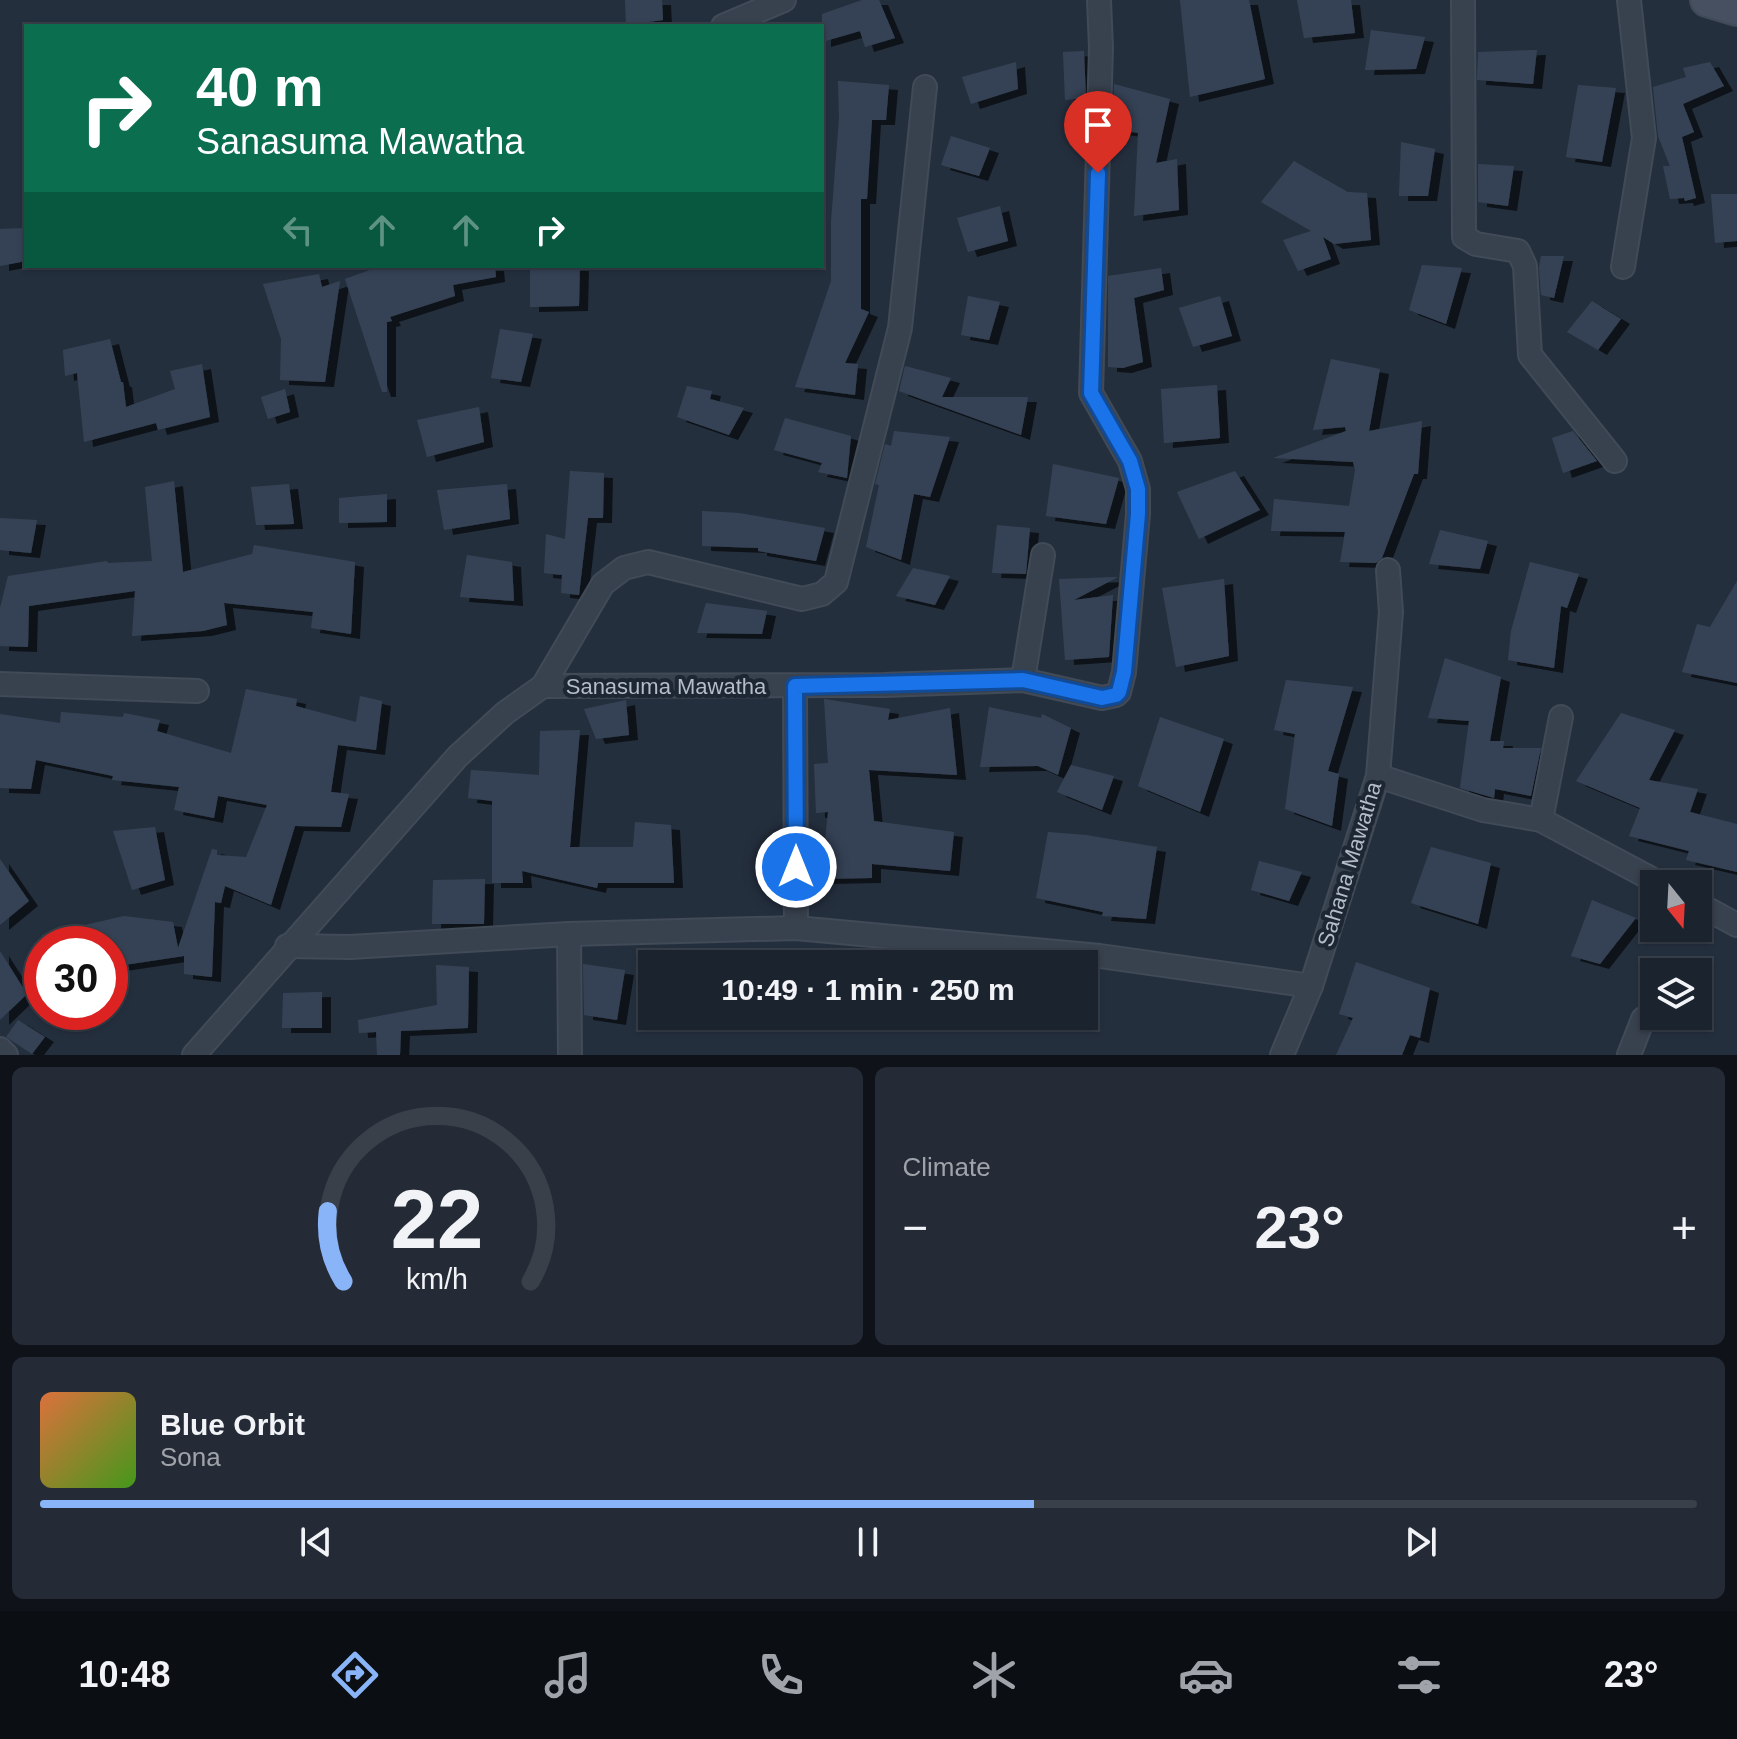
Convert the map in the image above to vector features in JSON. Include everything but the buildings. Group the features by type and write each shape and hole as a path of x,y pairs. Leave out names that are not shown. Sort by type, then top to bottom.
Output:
{"street":[{"path":"728,24 784,0"},
{"name":"Sanasuma Mawatha","path":"194,1055 287,946 458,756 505,713 543,686 795,686 1023,680 1102,698 1119,692 1124,672 1138,489 1130,461 1091,393 1101,48 1099,0"},
{"path":"1463,0 1464,237 1476,244 1518,251 1525,266 1530,355 1615,461"},
{"path":"1623,267 1644,138 1629,0"},
{"path":"1707,0 1737,9"},
{"path":"543,686 603,584 624,568 648,562 802,599 822,594 836,582 900,328 925,87"},
{"path":"1023,680 1043,555"},
{"name":"Sahana Mawatha","path":"1282,1055 1311,986 1378,776 1391,612 1388,570"},
{"path":"0,684 197,691"},
{"path":"795,686 796,928"},
{"path":"1541,820 1561,717"},
{"path":"1378,776 1483,810 1541,820 1640,873"},
{"path":"1712,912 1737,925"},
{"path":"287,946 350,947 569,934 796,928 1100,956 1311,986"},
{"path":"569,934 570,1055"},
{"path":"1629,1055 1640,1027"},
{"path":"0,1049 6,1055"}],"route":[{"path":"796,867 795,686 1023,680 1102,698 1119,692 1124,672 1138,489 1130,461 1091,393 1098,173"}]}
